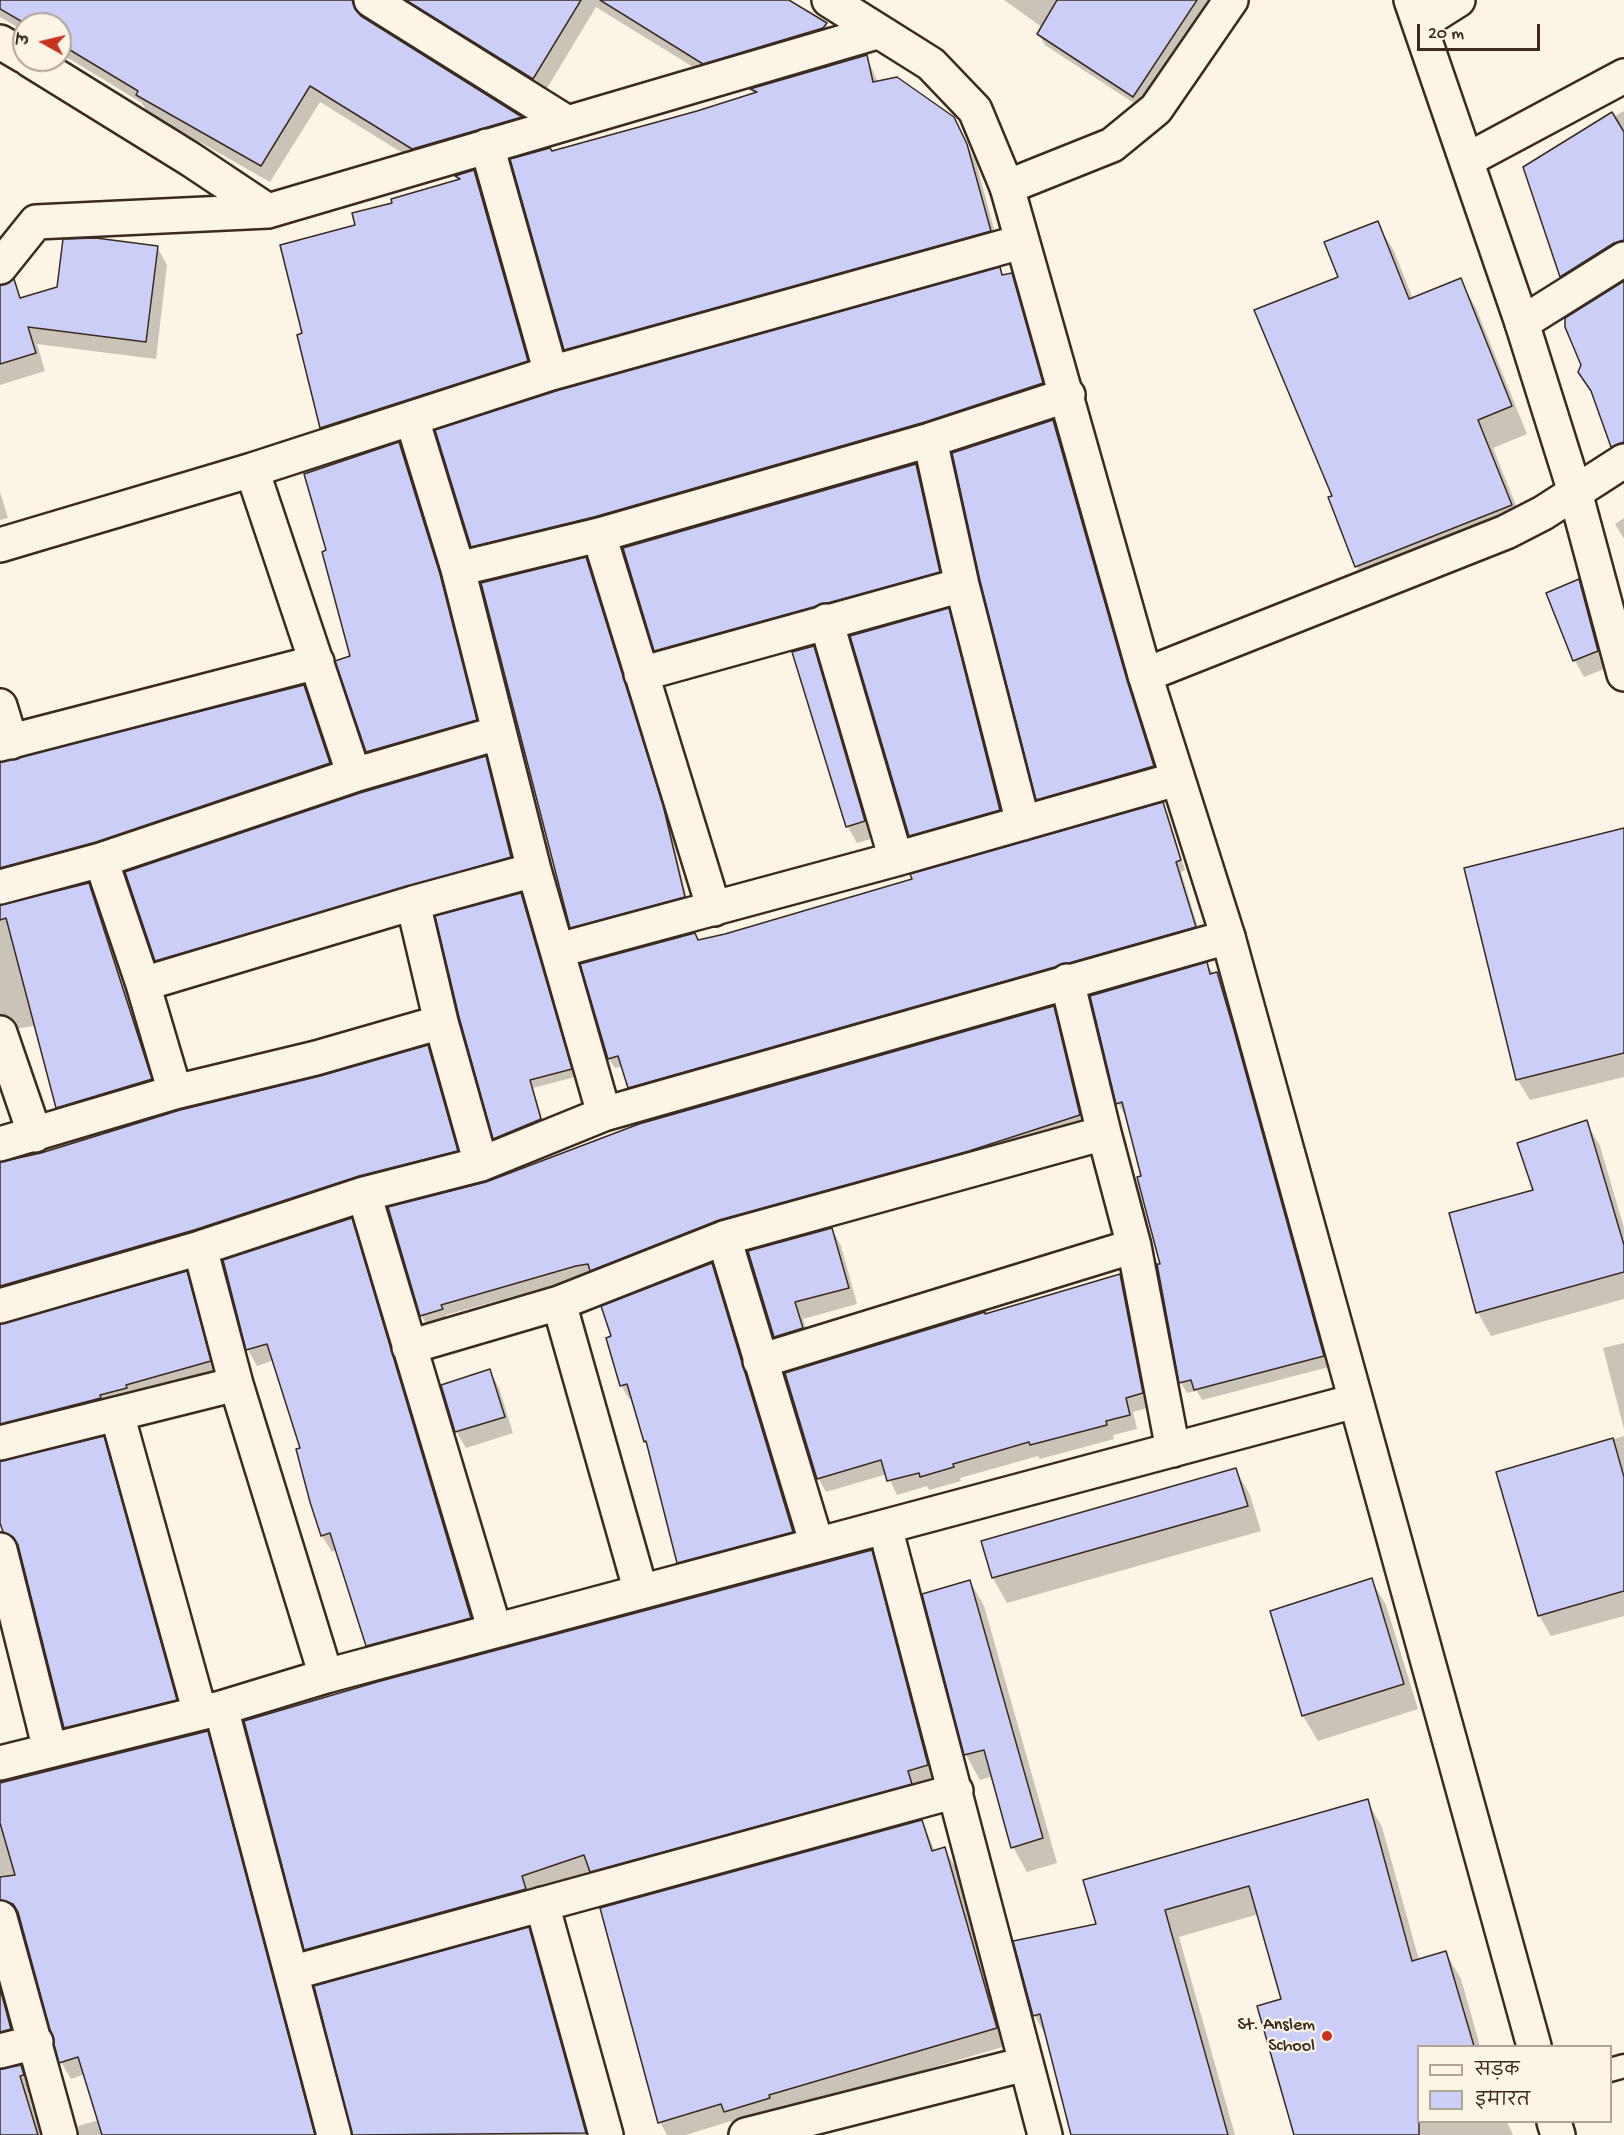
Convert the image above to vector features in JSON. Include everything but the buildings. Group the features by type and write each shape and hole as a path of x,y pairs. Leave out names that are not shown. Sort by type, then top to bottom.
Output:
{"street":[{"path":"371,0 566,122"},
{"path":"829,0 931,64 975,110 1007,187 1021,242 1068,394 1145,675 1228,937 1534,2045"},
{"path":"1007,187 1112,146 1156,109 1231,0"},
{"path":"1458,0 1416,12 1522,323 1575,492 1623,663"},
{"path":"0,267 36,222 268,211 877,32"},
{"path":"49,72 190,159 268,211"},
{"path":"1467,160 1624,76"},
{"path":"487,146 551,373"},
{"path":"0,544 252,470 551,373 1021,242"},
{"path":"1522,323 1624,259"},
{"path":"458,569 599,535 930,440 1068,394"},
{"path":"412,419 458,569 534,870 559,950 604,1114"},
{"path":"930,440 962,585 1023,823"},
{"path":"1145,675 1506,532 1543,513 1624,461"},
{"path":"252,470 354,775"},
{"path":"599,535 714,909"},
{"path":"641,674 962,585"},
{"path":"826,621 896,859"},
{"path":"0,706 5,743 317,662"},
{"path":"0,887 101,860 354,775 498,733"},
{"path":"559,950 896,859 1177,779"},
{"path":"101,860 143,984 175,1092"},
{"path":"143,984 413,903 534,870"},
{"path":"413,903 441,1022 481,1164"},
{"path":"0,1306 200,1248 364,1194 481,1164 604,1114 1228,937"},
{"path":"1067,981 1134,1246 1173,1450"},
{"path":"0,1144 175,1092 316,1058 441,1022"},
{"path":"0,1033 35,1135"},
{"path":"409,1347 559,1303 724,1238 1104,1133"},
{"path":"364,1194 495,1631"},
{"path":"724,1238 817,1545"},
{"path":"760,1361 1134,1246"},
{"path":"200,1248 237,1384 326,1676"},
{"path":"559,1303 641,1592"},
{"path":"0,1443 237,1384"},
{"path":"0,1763 210,1710 326,1676 1355,1401"},
{"path":"117,1414 291,1973 334,2135"},
{"path":"885,1527 1046,2135"},
{"path":"0,1550 50,1750"},
{"path":"291,1973 956,1791"},
{"path":"542,1904 606,2135"},
{"path":"0,1918 60,2135"},
{"path":"0,2051 36,2042"},
{"path":"746,2135 1026,2064"}],"place":[{"name":"St. Anslem School","path":"1327,2036"}]}
